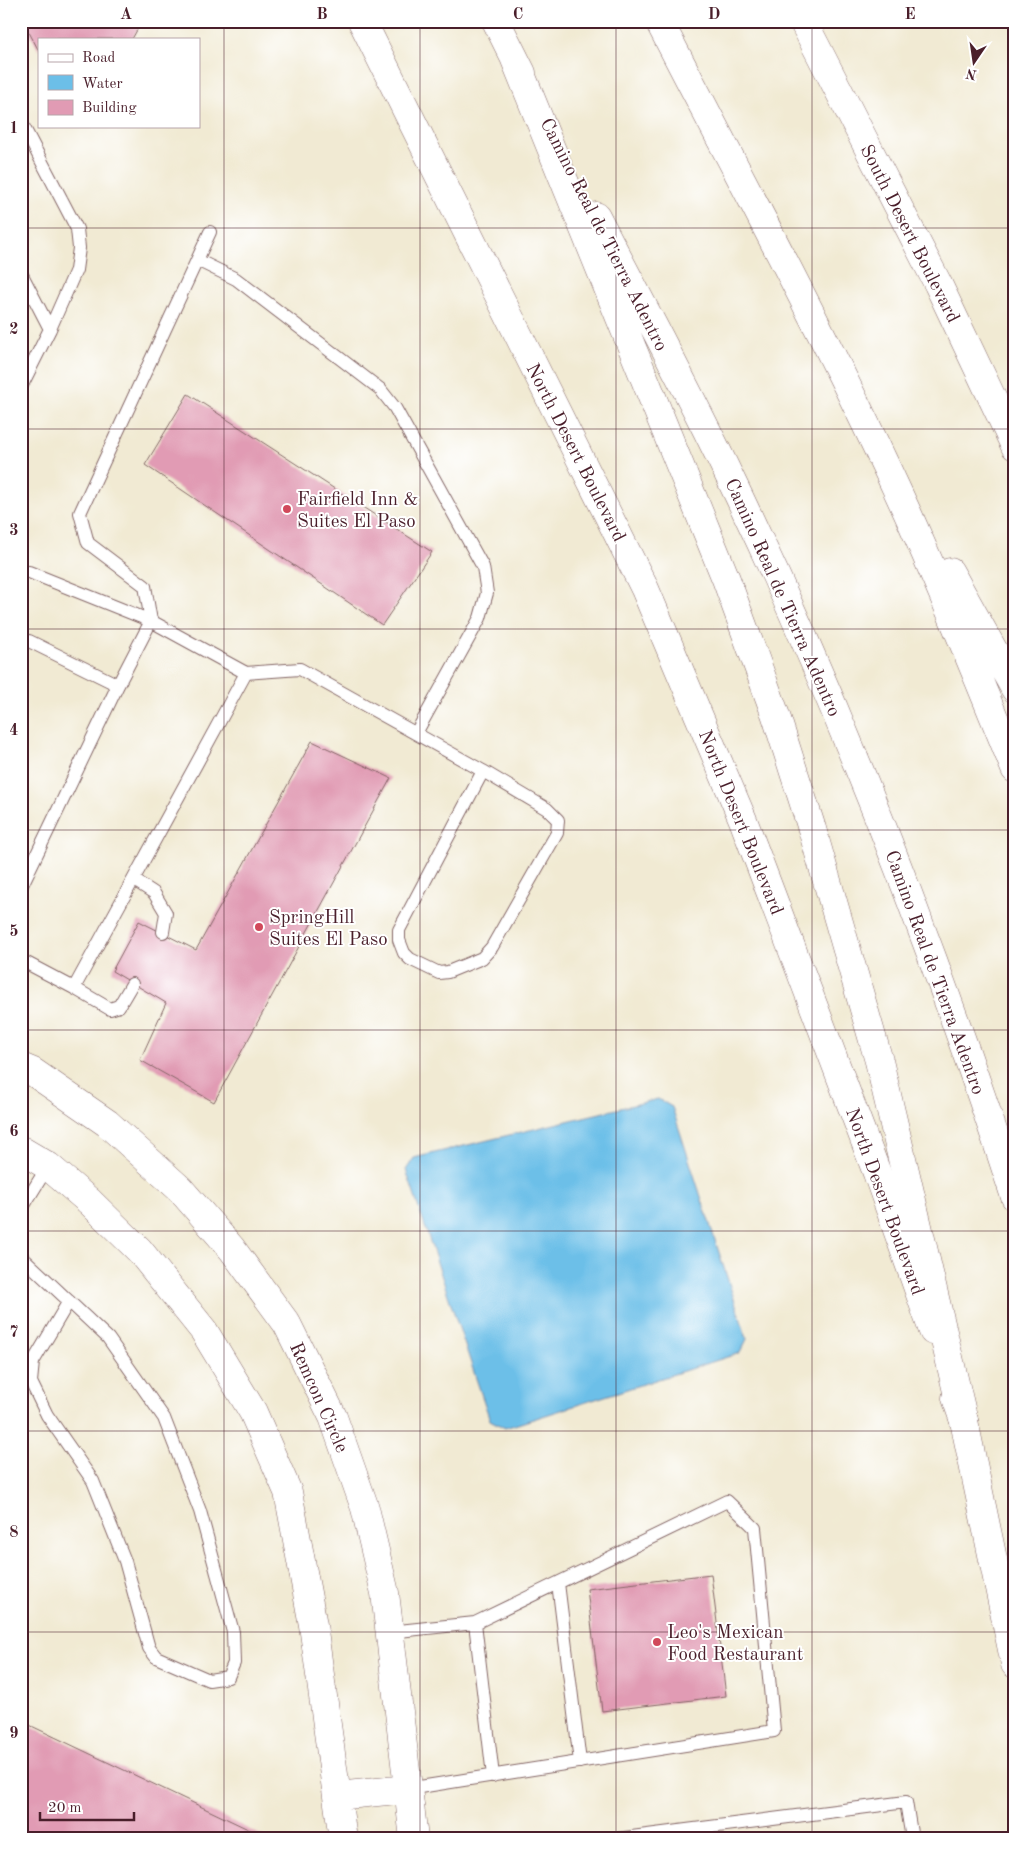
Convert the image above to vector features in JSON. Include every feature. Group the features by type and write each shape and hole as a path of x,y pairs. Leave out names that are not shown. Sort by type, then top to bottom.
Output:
{"main road":[{"name":"North Desert Boulevard","path":"362,21 645,589 747,830 877,1173 964,1421 1015,1664"},
{"name":"Camino Real de Tierra Adentro","path":"496,21 733,483 832,702 900,871 978,1085 1015,1197"},
{"path":"659,21 810,312 907,511 1015,769"},
{"name":"South Desert Boulevard","path":"803,21 938,284 1015,446"},
{"path":"514,56 726,579 776,716 812,829 879,1061 964,1421"},
{"path":"845,385 1015,689"},
{"name":"Remcon Circle","path":"21,1066 33,1072 107,1124 180,1189 232,1249 287,1324 334,1417 365,1508 385,1593 414,1839"},
{"path":"21,1150 48,1166 90,1202 138,1250 204,1332 253,1412 288,1492 313,1625 343,1839"},
{"path":"337,1796 407,1790"}],"lane":[{"path":"21,122 78,229 80,248 76,270 50,329 21,387"},
{"path":"23,879 118,684 151,621 145,586 88,543 80,513 210,232"},
{"path":"197,260 236,279 380,389 395,408 483,567 487,593 480,618 416,733"},
{"path":"21,273 50,329"},
{"path":"21,572 29,572 151,621 246,673 300,670 416,733 483,771 547,809 558,820 557,833 492,947 482,958 448,972 439,973 410,959 404,953 399,940 399,930 483,771"},
{"path":"29,641 118,684"},
{"path":"74,988 246,673"},
{"path":"134,880 154,893 166,913 163,932"},
{"path":"21,960 110,1009 119,1006 132,984"},
{"path":"21,1210 48,1166"},
{"path":"21,1256 69,1301 108,1338 164,1418 200,1511 233,1632 234,1662 228,1677 210,1680 156,1657 149,1648 125,1561 93,1481 47,1415 31,1382 33,1362 69,1301"},
{"path":"389,1632 475,1623 727,1501 755,1528 774,1731 407,1790"},
{"path":"558,1583 580,1762"},
{"path":"475,1623 493,1776"},
{"path":"616,1839 712,1833 906,1802 912,1839"}],"water":[{"path":"658,1099 672,1107 747,1339 740,1353 505,1428 490,1420 406,1170 414,1158"}],"building":[{"path":"23,21 142,21 133,38 38,38 38,49"},
{"name":"Fairfield Inn & Suites El Paso","path":"188,394 432,552 382,625 145,465"},
{"name":"SpringHill Suites El Paso","path":"312,741 391,778 214,1102 140,1060 166,1003 112,971 139,921 196,950"},
{"name":"Leo's Mexican Food Restaurant","path":"711,1574 726,1696 602,1711 587,1589"},
{"path":"21,1721 269,1839 21,1839"}],"place":[{"name":"Fairfield Inn & Suites El Paso","path":"287,509"},
{"name":"SpringHill Suites El Paso","path":"259,927"},
{"name":"Leo's Mexican Food Restaurant","path":"657,1642"}]}
